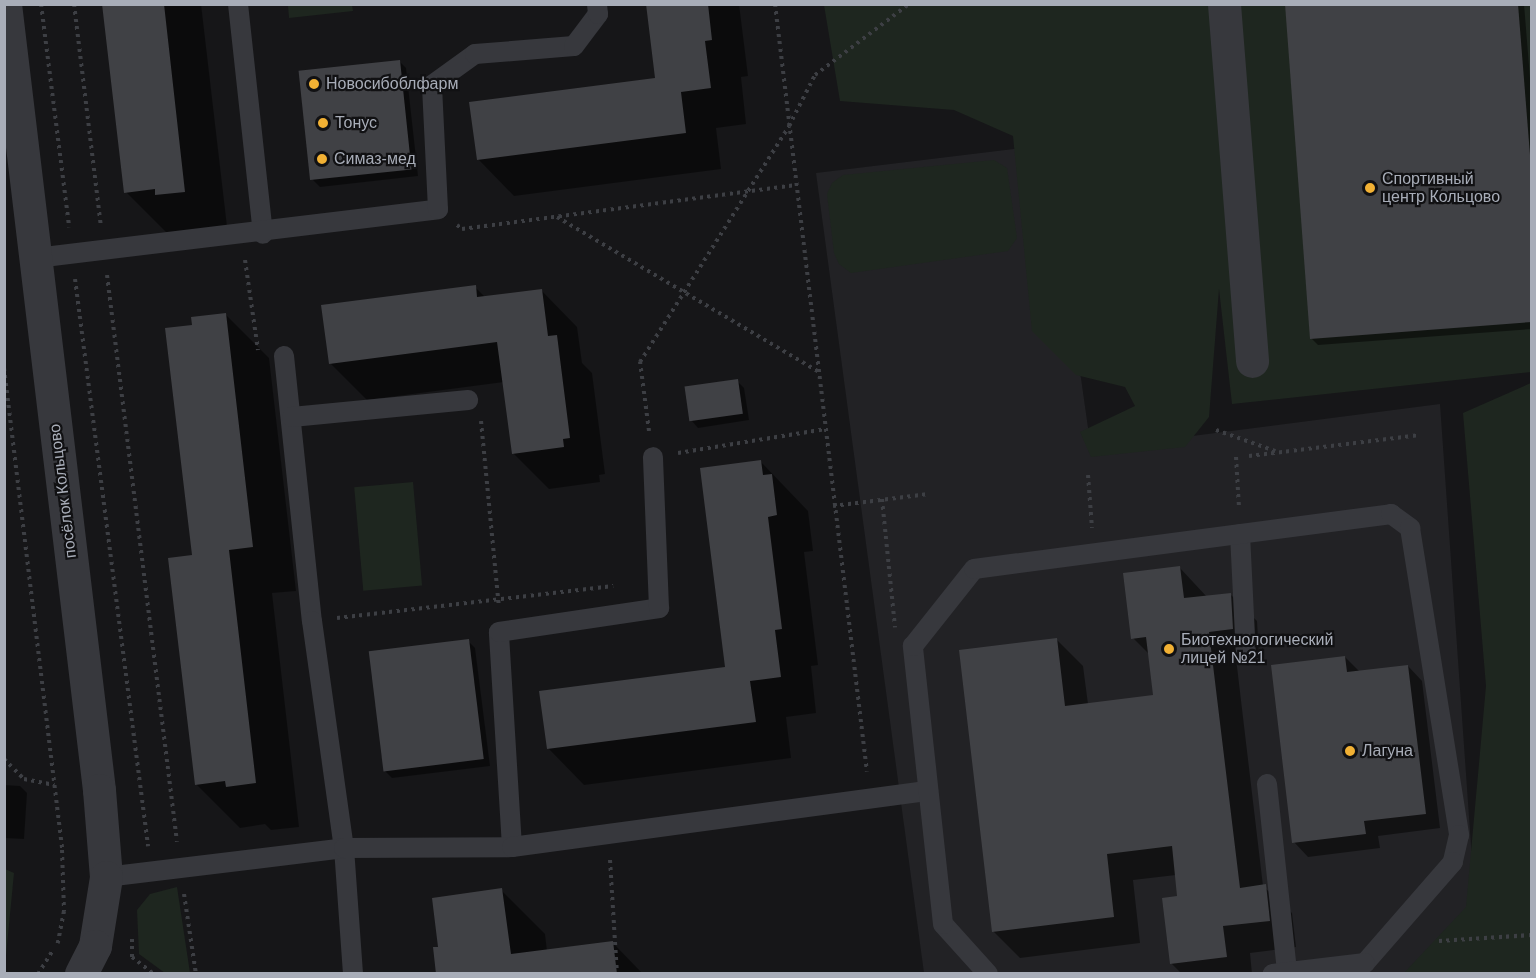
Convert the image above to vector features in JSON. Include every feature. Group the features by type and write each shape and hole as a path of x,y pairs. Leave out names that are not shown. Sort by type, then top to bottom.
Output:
{"street":[{"name":"посёлок Кольцово","path":"5,4 99,790 106,877 95,946 81,974"},
{"path":"1224,4 1252,361"}],"lane":[{"path":"238,4 263,234"},
{"path":"36,258 263,234 438,209 432,85 475,54 574,46 598,14 597,4"},
{"path":"285,364 312,621 344,848 351,966 337,974"},
{"path":"291,417 468,400"},
{"path":"512,848 499,632 659,608 653,458"},
{"path":"988,974 943,924 913,646 975,569 1391,514 1410,528 1459,835 1453,862 1365,963 1280,972 1267,784"},
{"path":"1240,534 1246,655"},
{"path":"106,877 151,874 344,848 512,848 928,792"}],"path":[{"path":"41,4 151,874"},
{"path":"74,4 180,869 196,974"},
{"path":"775,4 826,429 833,506 871,801"},
{"path":"826,429 653,458 640,362 789,126 815,75 909,4"},
{"path":"438,209 462,229 797,185"},
{"path":"556,216 819,372"},
{"path":"244,255 260,363 285,364"},
{"path":"4,368 54,785 64,911 57,945 38,974"},
{"path":"468,400 480,407 499,599 499,632"},
{"path":"1216,430 1278,452"},
{"path":"1249,456 1419,435"},
{"path":"1236,457 1240,534"},
{"path":"1088,475 1093,553"},
{"path":"833,506 928,494"},
{"path":"312,621 658,580"},
{"path":"4,759 24,779 54,785"},
{"path":"609,835 617,974"},
{"path":"132,934 132,957 154,974"},
{"path":"1439,941 1532,935"}],"shaded area":[{"path":"288,5 352,5 353,11 289,18"},
{"path":"824,5 1531,5 1531,372 1232,404 1219,289 1209,417 1185,447 1091,457 1080,432 1135,406 1125,387 1076,375 1032,331 1013,136 954,110 840,101"},
{"name":"Биотехнологический лицей №21","path":"1048,145 1091,449 1440,404 1480,973 924,973 816,173"},
{"path":"994,160 1007,168 1017,238 1008,251 851,273 839,264 834,253 827,194 832,183 843,175"},
{"path":"1531,383 1531,973 1404,973 1466,907 1486,686 1463,413"},
{"path":"413,482 422,586 363,591 354,487"},
{"path":"5,869 14,873 5,966"},
{"path":"177,887 190,973 165,973 139,954 137,910 150,894"}],"building":[{"path":"102,4 164,4 185,192 155,195 155,189 124,193"},
{"path":"646,4 708,4 712,40 705,41 711,88 681,92 686,133 477,160 469,102 655,78"},
{"name":"Спортивный центр Кольцово","path":"1285,4 1518,4 1532,180 1532,322 1310,339"},
{"path":"400,60 411,169 310,180 299,71"},
{"path":"476,285 477,297 542,289 548,336 557,335 570,438 563,439 564,447 512,454 497,342 329,364 321,305"},
{"path":"226,313 253,547 229,550 256,783 226,787 225,781 195,785 168,558 192,555 165,328 192,325 191,317"},
{"path":"738,379 743,414 689,421 685,387"},
{"path":"761,460 763,475 772,474 777,515 768,517 782,629 775,630 781,677 750,681 756,722 547,749 539,691 725,667 700,468"},
{"path":"1180,566 1184,598 1231,593 1233,629 1209,632 1240,888 1266,884 1270,921 1223,926 1227,957 1170,964 1162,898 1177,896 1172,846 1107,854 1114,917 992,932 959,650 1057,638 1065,706 1153,695 1146,637 1131,639 1123,573"},
{"path":"469,639 484,759 383,771 369,651"},
{"name":"Лагуна","path":"1345,656 1347,672 1408,665 1426,814 1364,821 1366,834 1292,843 1271,665"},
{"path":"502,888 511,954 613,941 617,974 436,974 433,947 438,947 432,898"}],"place":[{"name":"Новосибоблфарм","path":"314,84"},
{"name":"Тонус","path":"323,123"},
{"name":"Симаз-мед","path":"322,159"},
{"name":"Спортивный центр Кольцово","path":"1370,188"},
{"name":"Биотехнологический лицей №21","path":"1169,649"},
{"name":"Лагуна","path":"1350,751"}]}
